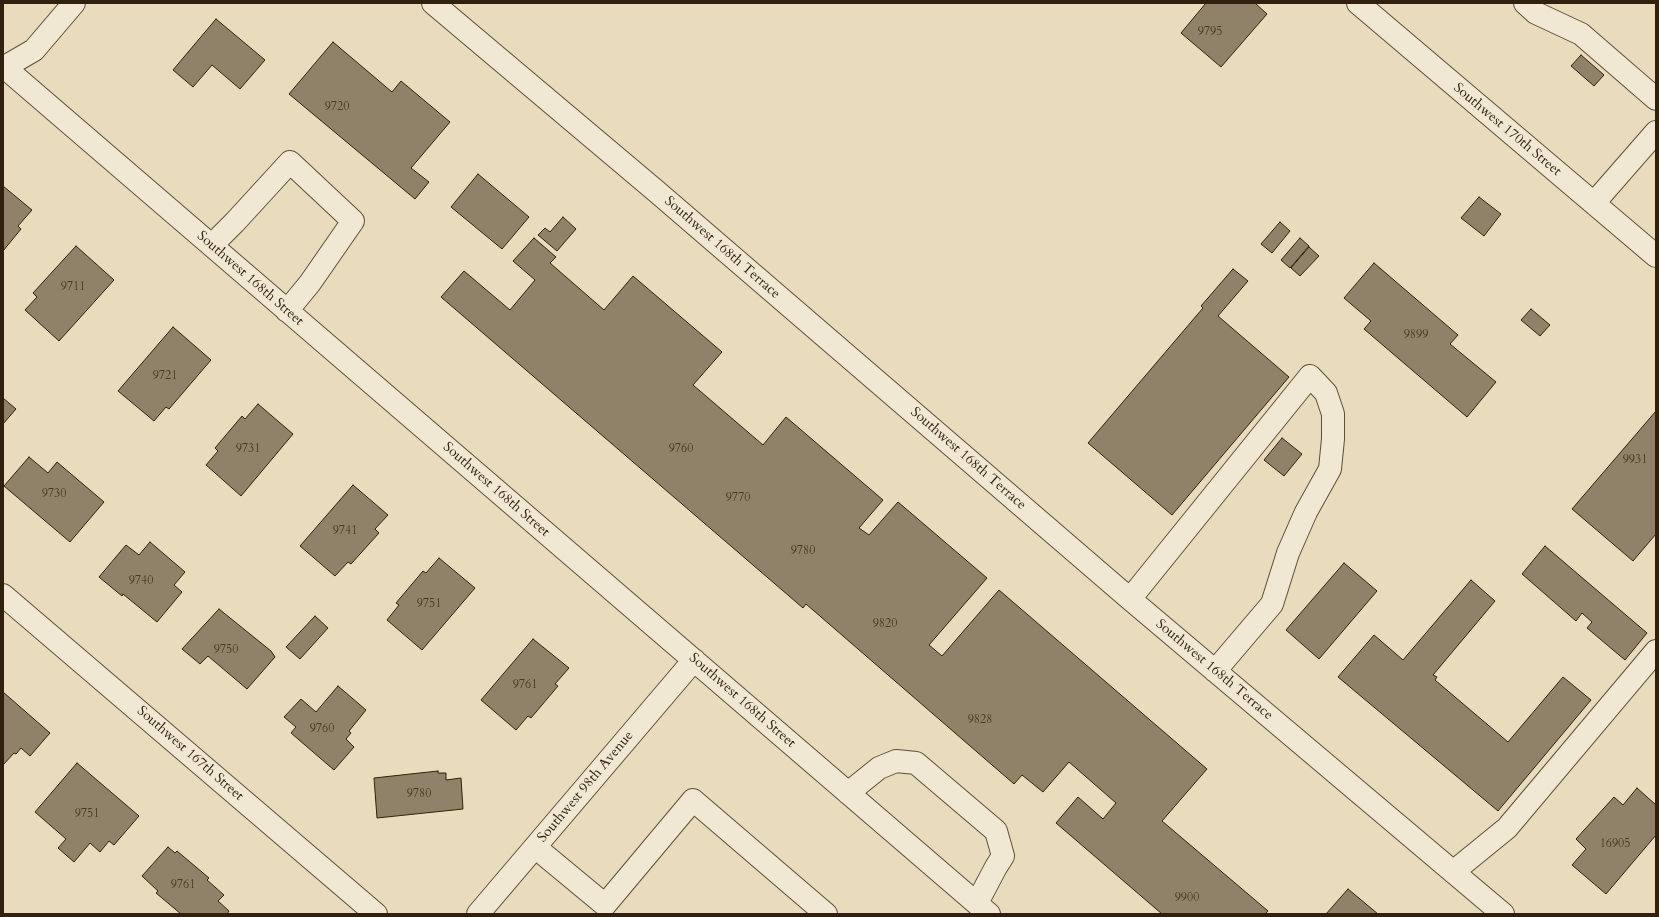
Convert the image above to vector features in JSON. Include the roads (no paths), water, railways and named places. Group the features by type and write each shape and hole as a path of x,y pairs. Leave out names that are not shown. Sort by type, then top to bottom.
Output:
{"street":[{"path":"3,67 34,50 74,3"},
{"name":"Southwest 168th Terrace","path":"433,3 662,196 1215,671 1504,914"},
{"name":"Southwest 170th Street","path":"1358,3 1656,256"},
{"path":"1525,3 1536,13 1581,34 1656,99"},
{"name":"Southwest 168th Street","path":"3,67 983,909"},
{"path":"1594,204 1656,132"},
{"path":"212,245 290,162 354,221 310,283 287,310"},
{"path":"1130,598 1187,530 1310,376 1326,393 1333,414 1333,439 1330,469 1306,512 1288,553 1272,604 1215,671"},
{"name":"Southwest 167th Street","path":"3,595 376,914"},
{"path":"1453,872 1507,828 1656,651"},
{"name":"Southwest 98th Avenue","path":"478,914 694,660"},
{"path":"848,793 879,768 896,761 916,763 996,831 1003,856 996,867 983,909"},
{"path":"535,847 605,904 693,800 826,914"}]}
